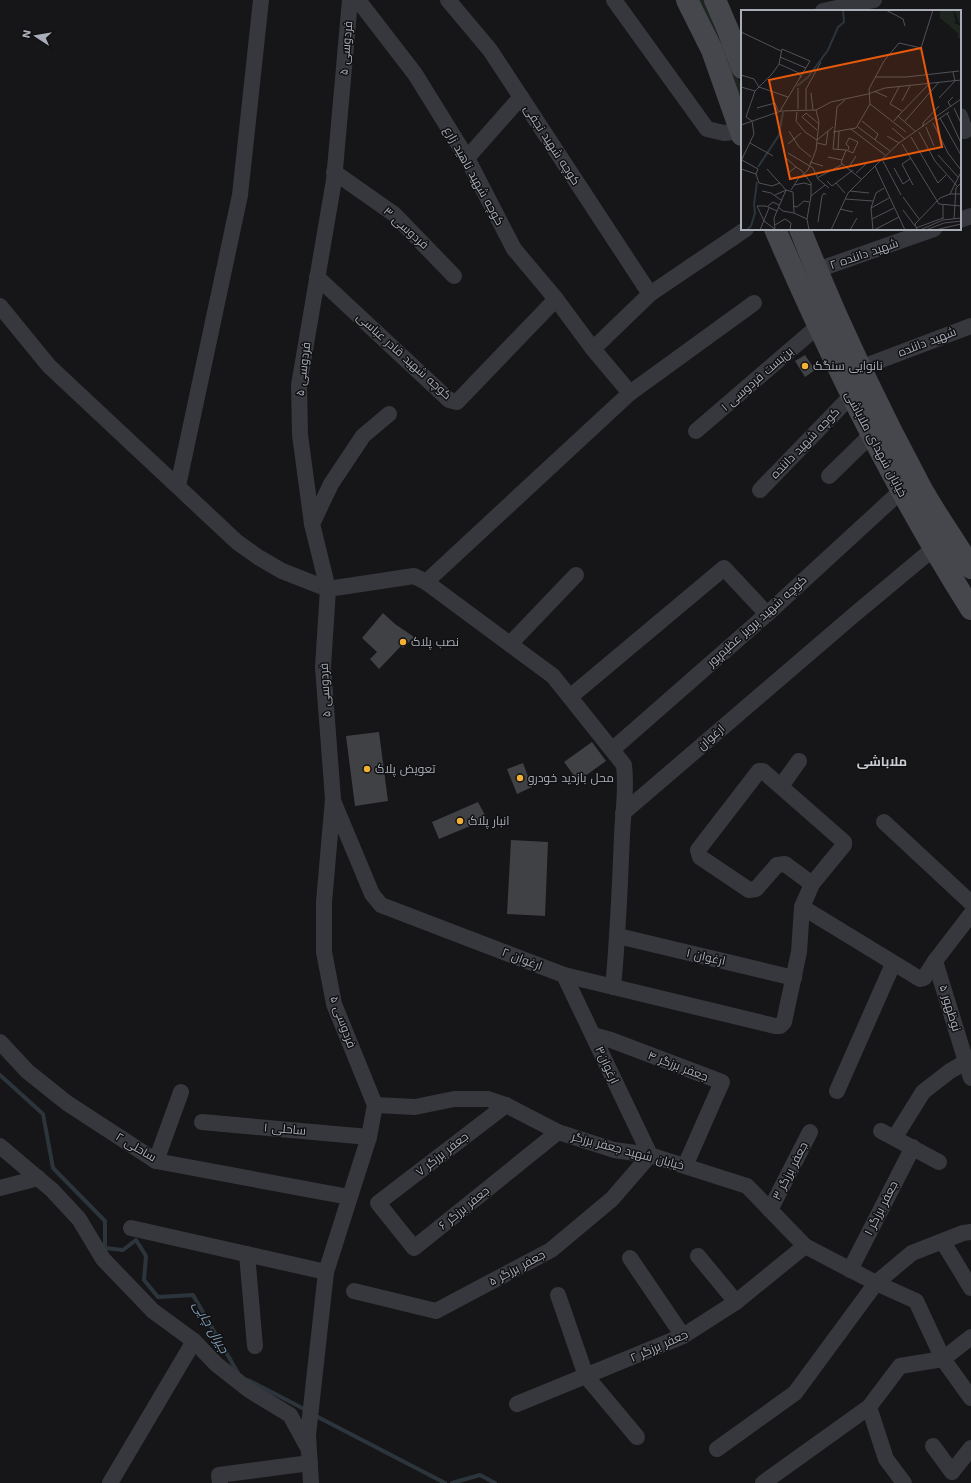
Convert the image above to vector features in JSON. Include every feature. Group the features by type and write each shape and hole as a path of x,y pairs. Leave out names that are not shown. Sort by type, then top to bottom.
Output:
{"main road":[{"path":"686,0 712,50 741,133"},
{"path":"715,0 735,28 741,62"},
{"name":"خیابان شهدای ملاباشی","path":"775,230 817,326 900,491 933,549 971,609"},
{"name":"خیابان شهدای ملاباشی","path":"800,230 860,368 922,489 971,568"}],"street":[{"path":"178,486 240,195 261,0"},
{"name":"فردوسی ۵","path":"350,0 334,172 299,385 298,411 312,524 328,589 323,667 333,799 324,902 324,952 334,1004 375,1104"},
{"name":"کوچه شهید ناهید زارع","path":"358,0 415,74 467,158 514,249 556,299 593,349 630,393"},
{"name":"کوچه شهید نجفی","path":"448,0 490,50 650,294"},
{"path":"614,0 707,129 724,133 741,133"},
{"path":"828,10 874,0"},
{"path":"467,158 521,97"},
{"path":"961,119 965,131"},
{"name":"فردوسی ۳","path":"334,172 394,214 454,276"},
{"path":"961,220 971,216"},
{"path":"593,349 650,294 745,230"},
{"name":"شهید داننده ۲","path":"817,270 931,230"},
{"name":"کوچه شهید قادر عباسی","path":"317,277 449,400 457,402 556,299"},
{"path":"426,582 630,393 754,303"},
{"path":"0,306 49,366 237,542 258,557 282,571 328,589 414,576 426,582 553,676 613,748 624,765 626,782 623,813 618,936 613,987"},
{"name":"بن‌بست فردوسی ۱","path":"696,431 817,326"},
{"name":"شهید داننده","path":"860,368 971,326"},
{"name":"کوچه شهید داننده","path":"760,490 851,396"},
{"path":"312,524 330,484 363,436 389,414"},
{"path":"829,476 872,434"},
{"name":"کوچه شهید پرویز عظیم‌پور","path":"613,748 767,614 900,491"},
{"name":"ارغوان","path":"623,813 933,549"},
{"path":"570,697 724,568 767,614"},
{"path":"510,644 576,575"},
{"path":"781,786 799,761"},
{"path":"794,978 799,952 802,907 812,884 844,845 844,842 781,786 763,771 759,771 698,850 699,854 749,890 756,888 777,865 781,864 785,864 812,884"},
{"name":"ارغوان ۲","path":"333,799 372,894 381,904 564,974 780,1026 784,1022 794,978"},
{"path":"884,822 971,903"},
{"path":"802,907 920,980 924,978 971,914"},
{"name":"ارغوان ۱","path":"618,936 794,978"},
{"name":"نوظهور ۵","path":"935,961 971,1078"},
{"path":"837,1091 893,964"},
{"name":"ارغوان۳","path":"564,974 650,1155"},
{"name":"جعفر برزگر ۴","path":"593,1035 611,1040 722,1082 684,1166"},
{"name":"ساحلی ۲","path":"0,1042 27,1071 67,1103 156,1160 349,1197"},
{"path":"939,1162 888,1134 923,1092 950,1071 966,1062"},
{"path":"156,1160 181,1092"},
{"name":"خیابان شهید جعفر برزگر","path":"375,1104 415,1107 454,1099 488,1099 506,1104 558,1132 614,1150 650,1155 747,1186 805,1246 916,1302 943,1359 971,1398"},
{"path":"311,1483 308,1449 326,1272 369,1137 375,1104"},
{"name":"جعفر برزگر ۷","path":"378,1203 506,1104"},
{"name":"ساحلی ۱","path":"202,1122 369,1137"},
{"name":"جعفر برزگر ۶","path":"378,1203 414,1248 558,1132"},
{"name":"جعفر برزگر ۳","path":"770,1210 810,1132"},
{"path":"0,1146 38,1178 79,1219 104,1259 153,1311 194,1341 216,1364 249,1390 290,1415 308,1449"},
{"name":"جعفر برزگر ۱","path":"850,1270 913,1147"},
{"name":"جعفر برزگر ۵","path":"354,1291 436,1310 551,1250 612,1199 650,1155"},
{"path":"0,1188 38,1178"},
{"path":"131,1228 326,1272"},
{"path":"717,1449 795,1393 876,1283 912,1253 943,1242 963,1232 971,1232"},
{"path":"943,1242 971,1288"},
{"name":"جعفر برزگر ۲","path":"517,1404 684,1336 736,1302 805,1246"},
{"path":"247,1254 255,1346"},
{"path":"698,1256 736,1302"},
{"path":"630,1258 684,1336"},
{"path":"558,1295 586,1376 636,1437"},
{"path":"763,1483 869,1407 900,1366 943,1359 971,1337"},
{"path":"110,1483 194,1341"},
{"path":"869,1407 886,1459 904,1483"},
{"path":"933,1446 952,1472 971,1448"},
{"path":"220,1483 219,1475 308,1449"}],"shaded area":[{"path":"694,0 706,0 741,86 741,120"}],"building":[{"name":"نانوایی سنگک","path":"805,355 815,370 805,377 795,361"},
{"path":"383,613 395,624 414,637 403,648 401,646 379,669 370,659 377,652 362,638"},
{"name":"تعویض پلاک","path":"379,732 388,801 355,806 346,736"},
{"path":"592,742 606,761 578,781 564,762"},
{"name":"محل بازدید خودرو","path":"523,763 532,787 517,794 507,769"},
{"name":"انبار پلاک","path":"478,802 487,819 439,839 432,822"},
{"path":"511,840 548,842 545,916 507,914"}],"waterway":[{"name":"جیرال چایی","path":"0,1075 43,1114 53,1168 105,1221 105,1248 123,1250 136,1240 146,1256 144,1280 158,1297 193,1295 238,1373"},
{"name":"جیرال چایی","path":"248,1380 308,1411"},
{"name":"جیرال چایی","path":"314,1415 445,1483"},
{"name":"جیرال چایی","path":"452,1483 480,1475 495,1483"}],"place":[{"name":"نانوایی سنگک","path":"805,366"},
{"name":"نصب پلاک","path":"403,642"},
{"name":"تعویض پلاک","path":"367,769"},
{"name":"محل بازدید خودرو","path":"520,778"},
{"name":"انبار پلاک","path":"460,821"}],"district":[{"name":"ملاباشی","path":"882,761"}]}
